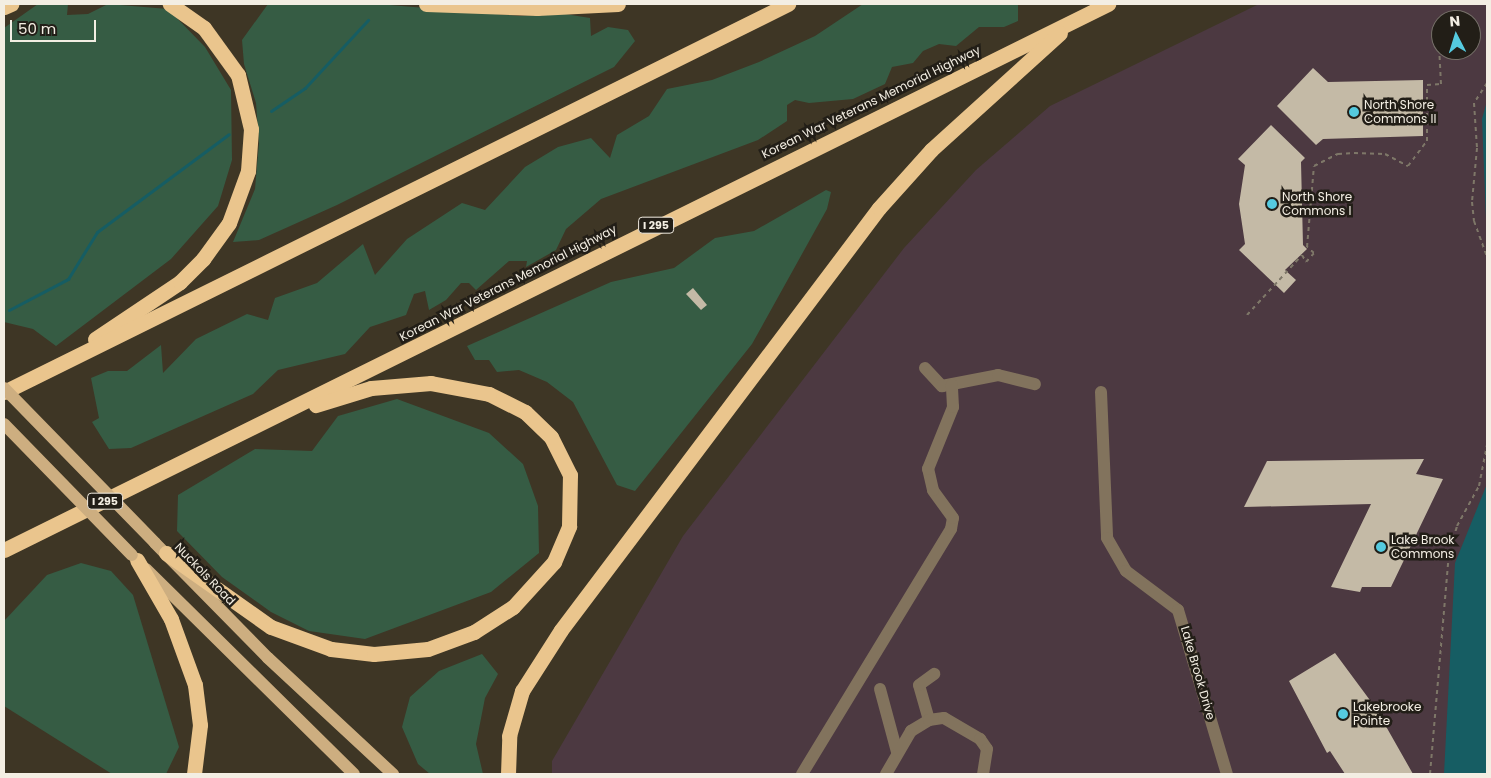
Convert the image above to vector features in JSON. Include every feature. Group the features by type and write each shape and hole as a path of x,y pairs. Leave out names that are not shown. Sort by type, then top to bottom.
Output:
{"highway":[{"path":"4,7 11,4"},
{"path":"35,377 180,282 214,244 244,187 251,129 238,75 204,28 170,4"},
{"path":"426,4 537,8 618,4"},
{"path":"4,392 788,4"},
{"name":"Korean War Veterans Memorial Highway","path":"4,550 206,452 921,93 1070,24 1108,4"},
{"path":"508,774 509,736 522,691 537,664 829,271 931,150 1070,24"},
{"path":"160,548 271,626 331,649 398,655 451,642 513,607 545,574 569,526 570,475 551,437 515,405 463,387 431,383 371,388 323,402 206,452"},
{"path":"135,558 171,619 195,685 200,725 194,774"}],"main road":[{"name":"Nuckols Road","path":"4,388 281,671 393,774"},
{"path":"4,424 135,558 354,774"}],"street":[{"path":"925,368 942,386 998,375 1035,384"},
{"path":"802,774 951,529 953,518 933,490 928,469 953,407 952,385"},
{"name":"Lake Brook Drive","path":"1101,392 1107,538 1126,571 1178,610 1227,774"},
{"path":"929,720 919,685 934,674"},
{"path":"880,689 897,752"},
{"path":"886,774 897,752 911,732 929,720 944,718 980,739 987,749 983,774"}],"path":[{"path":"1247,315 1302,255 1306,262 1314,253 1307,247 1314,166 1338,154 1354,153 1386,154 1408,166 1427,141 1427,85 1440,84 1439,60"},
{"path":"1487,83 1474,103 1477,148 1472,202 1474,220 1487,256"},
{"path":"1430,774 1436,715 1437,657 1451,541 1477,492 1487,445"}],"shaded area":[{"path":"1259,4 1487,4 1487,774 552,774 552,761 683,536 904,248 976,170 1050,106"}],"green space":[{"path":"38,4 68,4 67,15 88,14 108,4 168,9 205,47 231,90 232,160 218,206 171,259 56,346 33,329 4,322 4,28"},
{"path":"268,4 378,4 519,16 565,14 590,18 591,36 608,27 628,30 635,41 614,67 337,205 259,240 233,242 255,189 259,143 256,103 244,64 242,40"},
{"path":"863,4 1018,4 1018,21 1004,27 979,27 956,46 939,44 923,51 913,63 892,67 885,84 853,99 809,103 795,100 787,105 787,121 758,140 601,199 566,229 556,250 526,267 527,261 509,261 476,290 469,283 461,283 446,300 429,310 425,291 414,294 406,315 370,327 345,354 278,370 253,394 131,448 109,449 92,422 99,418 91,378 108,371 127,371 161,345 163,373 196,339 247,314 268,320 275,298 317,283 363,244 375,275 407,239 462,203 485,210 525,167 558,147 591,138 610,158 617,135 649,116 667,89 712,80 759,62 815,36"},
{"path":"826,190 831,192 827,209 752,344 635,491 617,485 573,402 547,382 519,370 497,372 489,360 475,360 467,346 611,282 674,268 715,238 754,231"},
{"path":"397,399 489,433 523,464 538,506 539,553 491,592 365,639 309,631 271,612 222,577 177,531 178,495 255,449 312,451 338,416"},
{"path":"81,563 111,571 133,595 179,747 166,774 112,774 4,706 4,621 47,575"},
{"path":"482,654 498,674 485,698 476,744 483,774 430,774 418,764 402,727 410,697 439,671"}],"water":[{"path":"1487,101 1487,243 1482,119"},
{"path":"1487,484 1487,774 1444,774 1455,563"}],"building":[{"name":"North Shore Commons II","path":"1313,68 1328,82 1423,80 1423,136 1323,139 1316,145 1277,106"},
{"name":"North Shore Commons I","path":"1271,125 1305,158 1301,162 1303,245 1307,249 1285,270 1296,280 1284,293 1239,250 1245,244 1239,204 1245,165 1238,159"},
{"path":"693,288 707,305 701,310 686,294"},
{"name":"Lake Brook Commons","path":"1424,459 1416,474 1443,479 1391,587 1362,587 1360,592 1331,587 1371,504 1244,507 1267,461"},
{"name":"Lakebrooke Pointe","path":"1335,653 1375,707 1413,774 1345,774 1330,751 1327,753 1289,681"}],"waterway":[{"path":"271,111 305,88 368,20"},
{"path":"9,310 68,279 97,232 229,134"}],"place":[{"name":"North Shore Commons II","path":"1354,112"},
{"name":"North Shore Commons I","path":"1272,204"},
{"name":"Lake Brook Commons","path":"1381,547"},
{"name":"Lakebrooke Pointe","path":"1343,714"}]}
